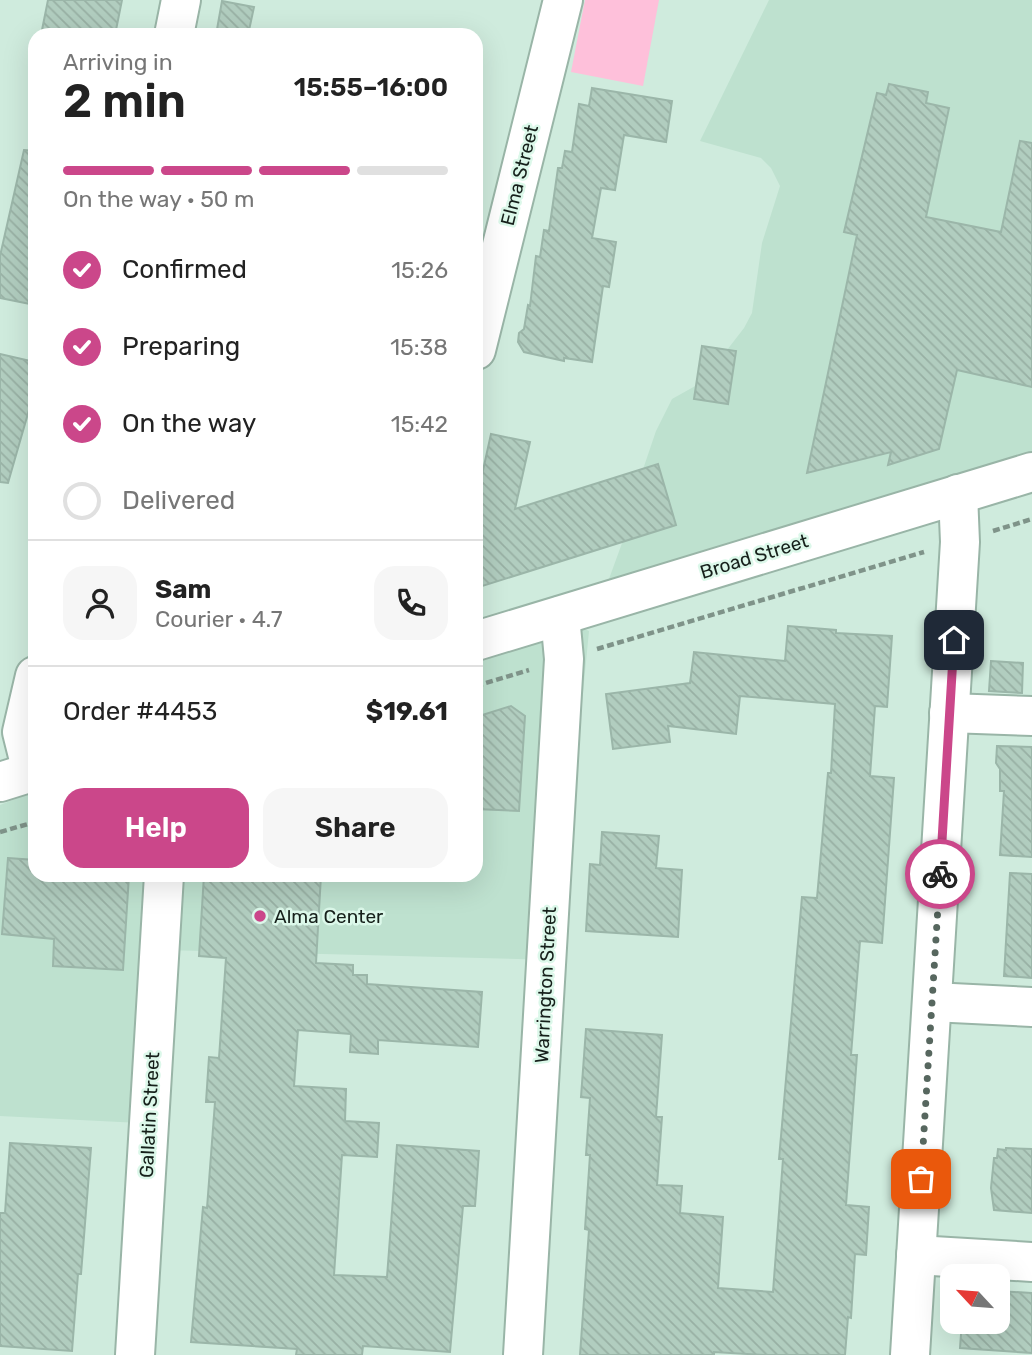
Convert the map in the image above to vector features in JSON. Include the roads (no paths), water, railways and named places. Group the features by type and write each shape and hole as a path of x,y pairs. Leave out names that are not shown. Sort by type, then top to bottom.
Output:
{"street":[{"path":"175,28 181,0"},
{"name":"Elma Street","path":"483,322 563,0"},
{"name":"Broad Street","path":"483,639 1032,472"},
{"path":"910,1355 960,542 958,494"},
{"name":"Warrington Street","path":"523,1355 564,659 560,616"},
{"path":"22,775 23,732 28,709"},
{"path":"950,713 1032,716"},
{"name":"Gallatin Street","path":"135,1355 164,882"},
{"path":"932,1002 1032,1007"},
{"path":"916,1255 1032,1262"}],"place":[{"name":"Alma Center","path":"260,916"}]}
